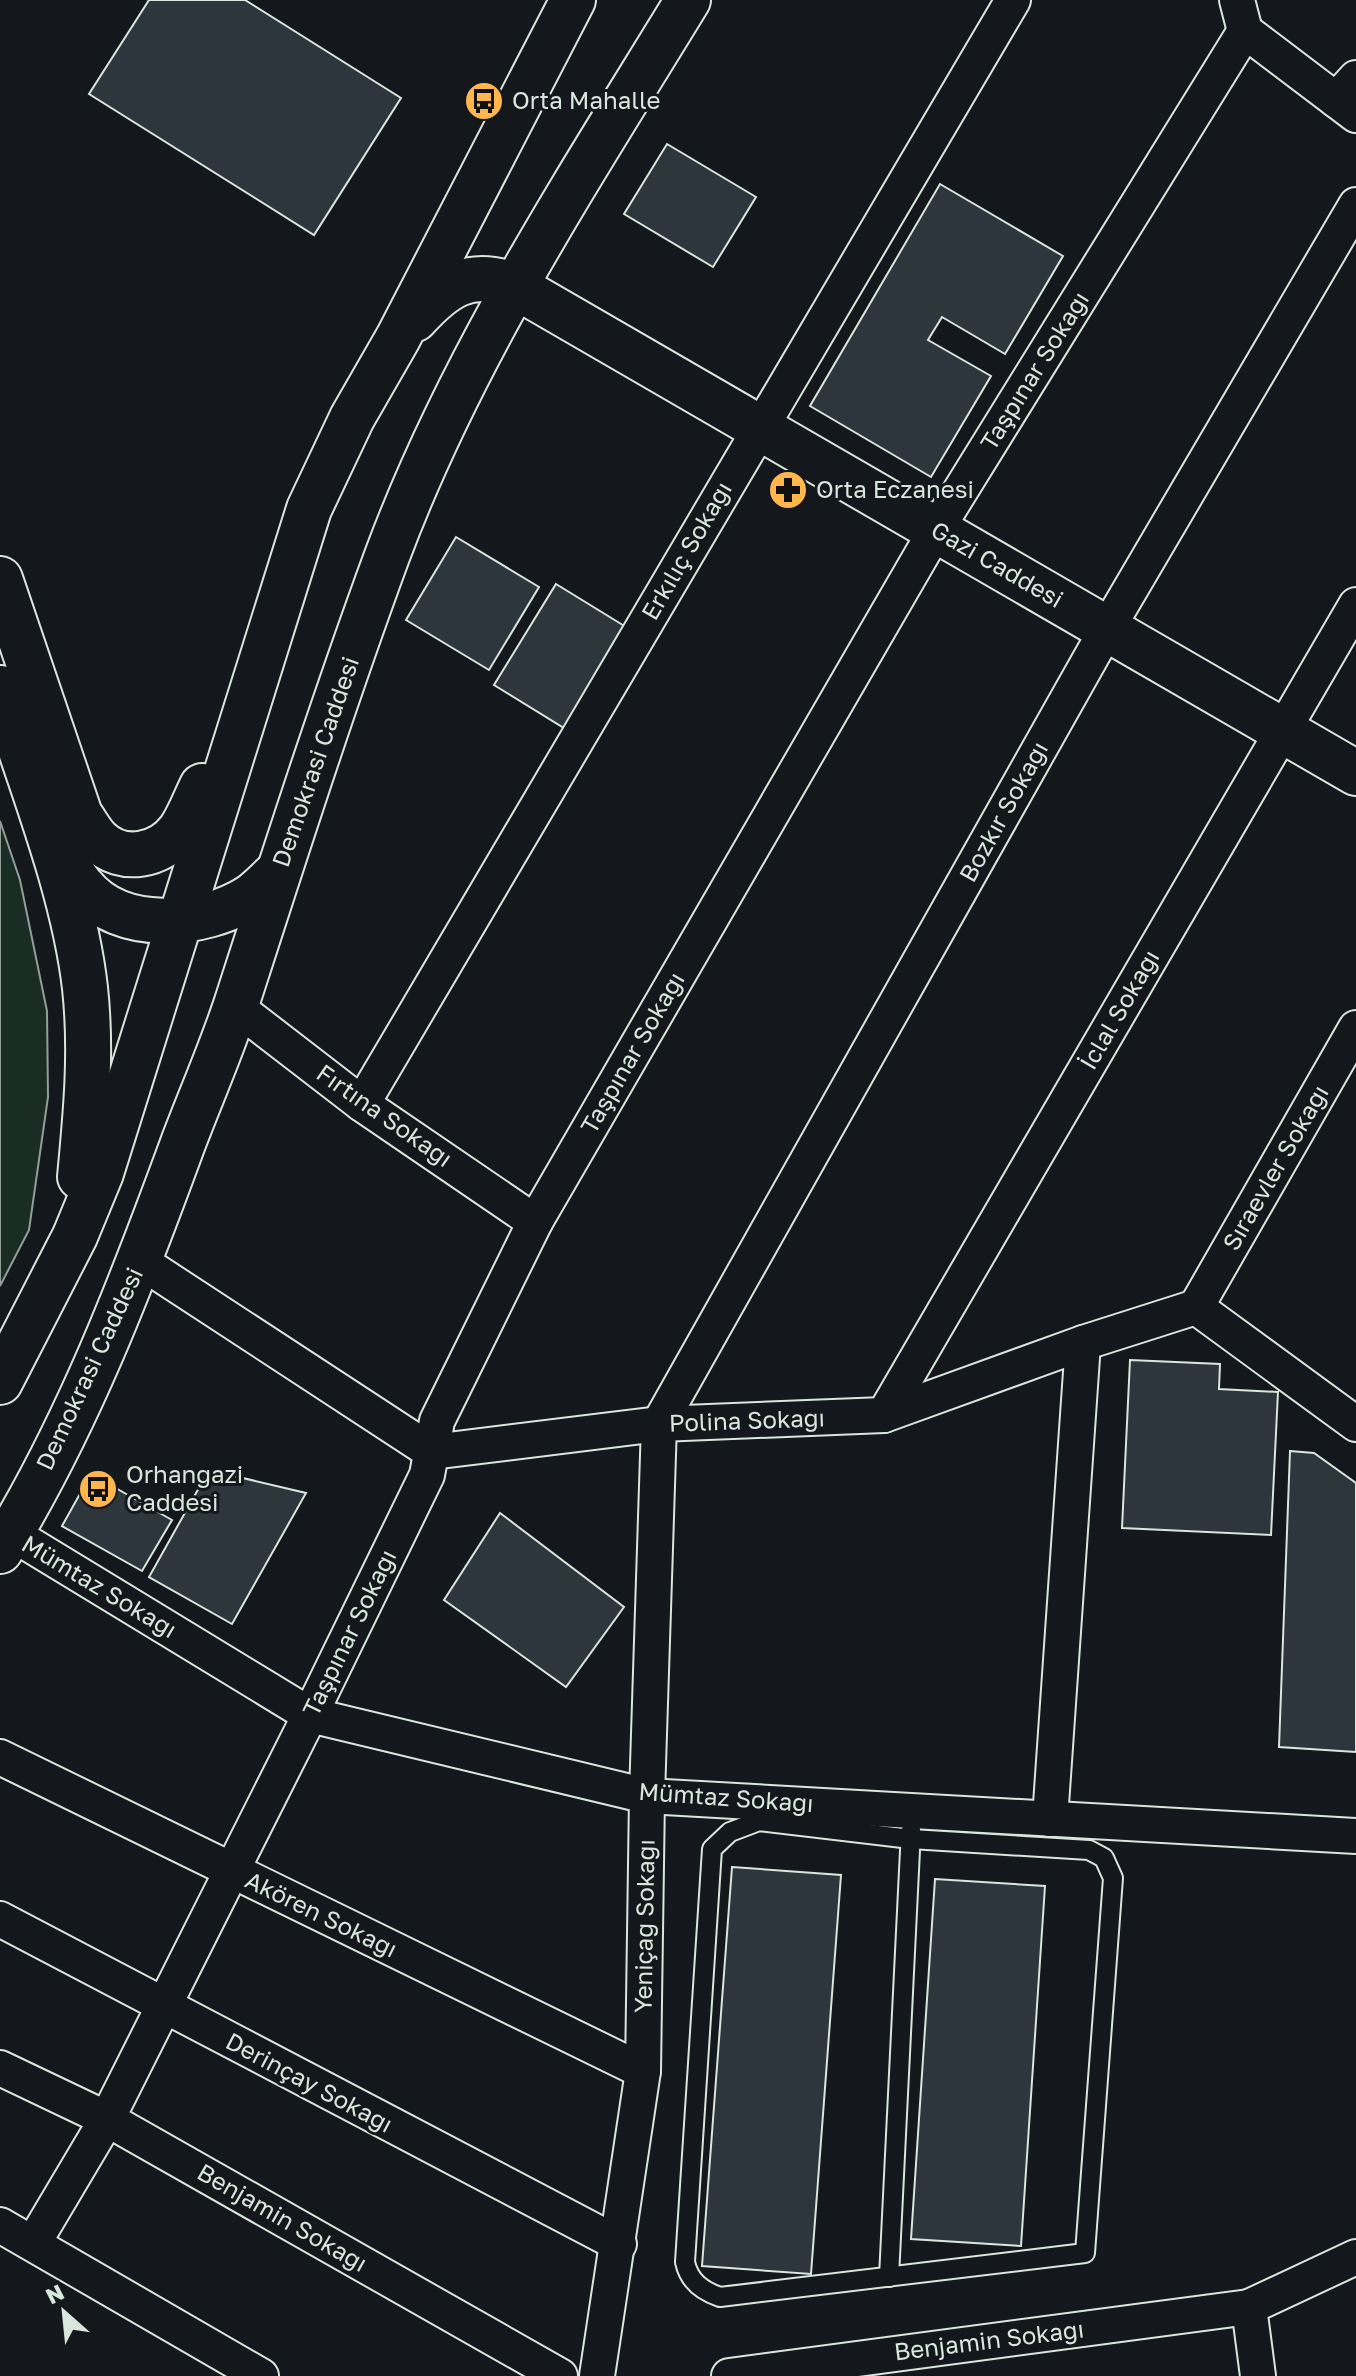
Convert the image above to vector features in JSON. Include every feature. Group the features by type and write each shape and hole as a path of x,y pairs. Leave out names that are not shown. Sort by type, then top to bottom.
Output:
{"main road":[{"path":"0,1382 75,1236 101,1173 309,509 352,418 398,338 573,0"},
{"name":"Demokrasi Caddesi","path":"6,1542 81,1402 140,1261 235,1006 388,555 425,460 513,285 688,0"},
{"path":"398,338 436,296 460,282 491,277 513,285"},
{"name":"Gazi Caddesi","path":"513,285 1356,773"},
{"path":"0,579 80,815 98,840 115,852 137,855 160,849 180,830 254,684"},
{"path":"0,688 46,829 72,923 86,999 88,1097 75,1236"},
{"path":"46,829 83,888 106,907 142,919 179,920 211,915 250,897 278,872"}],"street":[{"name":"Erkılıç Sokağı","path":"362,1104 1013,0"},
{"path":"1241,16 1349,98"},
{"name":"Taşpınar Sokağı","path":"34,2242 107,2119 161,2005 310,1715 427,1475 437,1421 535,1222 936,530 1241,16"},
{"name":"Bozkır Sokağı","path":"659,1424 1107,629 1356,205"},
{"name":"İclal Sokağı","path":"884,1415 1356,605"},
{"name":"Fırtına Sokağı","path":"235,1006 362,1104 535,1222"},
{"name":"Sıraevler Sokağı","path":"1196,1307 1356,1028"},
{"path":"140,1261 432,1452"},
{"path":"1196,1307 1356,1424"},
{"name":"Polina Sokağı","path":"432,1452 659,1424 884,1415 1083,1343 1196,1307"},
{"path":"1050,1819 1083,1343"},
{"name":"Yeniçağ Sokağı","path":"597,2376 643,2071 647,1796 659,1424"},
{"name":"Mümtaz Sokağı","path":"6,1542 310,1715 647,1796 912,1825 1050,1819 1356,1836"},
{"name":"Akören Sokağı","path":"0,1757 643,2071"},
{"name":"Derinçay Sokağı","path":"0,1919 619,2244"},
{"name":"Benjamin Sokağı","path":"0,2068 107,2119 560,2376"},
{"path":"0,2225 261,2376"},
{"name":"Benjamin Sokağı","path":"729,2376 949,2361 1249,2307 1356,2257"},
{"path":"1249,2307 1258,2376"}],"lane":[{"path":"759,1821 912,1825 1089,1850 1104,1858 1113,1878 1085,2253 720,2297 698,2286 685,2262 712,1849 730,1832 759,1821"},
{"path":"889,2277 912,1825"}],"green space":[{"path":"0,821 20,880 47,1011 48,1097 29,1230 0,1286"}],"building":[{"path":"149,0 245,0 401,98 314,235 89,94"},
{"path":"667,144 756,197 713,267 624,214"},
{"path":"940,184 1063,256 1005,354 942,317 928,340 991,376 931,477 810,406"},
{"path":"456,537 539,587 489,670 406,620"},
{"path":"556,584 626,627 564,728 494,685"},
{"path":"1130,1360 1220,1364 1219,1389 1278,1392 1271,1535 1122,1528"},
{"path":"1290,1451 1314,1453 1356,1483 1356,1752 1279,1747"},
{"path":"209,1470 306,1493 232,1624 149,1577"},
{"path":"91,1474 172,1520 142,1571 62,1526"},
{"path":"500,1513 624,1607 566,1687 444,1600"},
{"path":"732,1867 841,1875 811,2274 702,2266"},
{"path":"935,1879 1045,1886 1021,2246 911,2239"}],"place":[{"name":"Orta Mahalle","path":"484,101"},
{"name":"Orta Eczanesi","path":"788,490"},
{"name":"Orhangazi Caddesi","path":"98,1489"}]}
